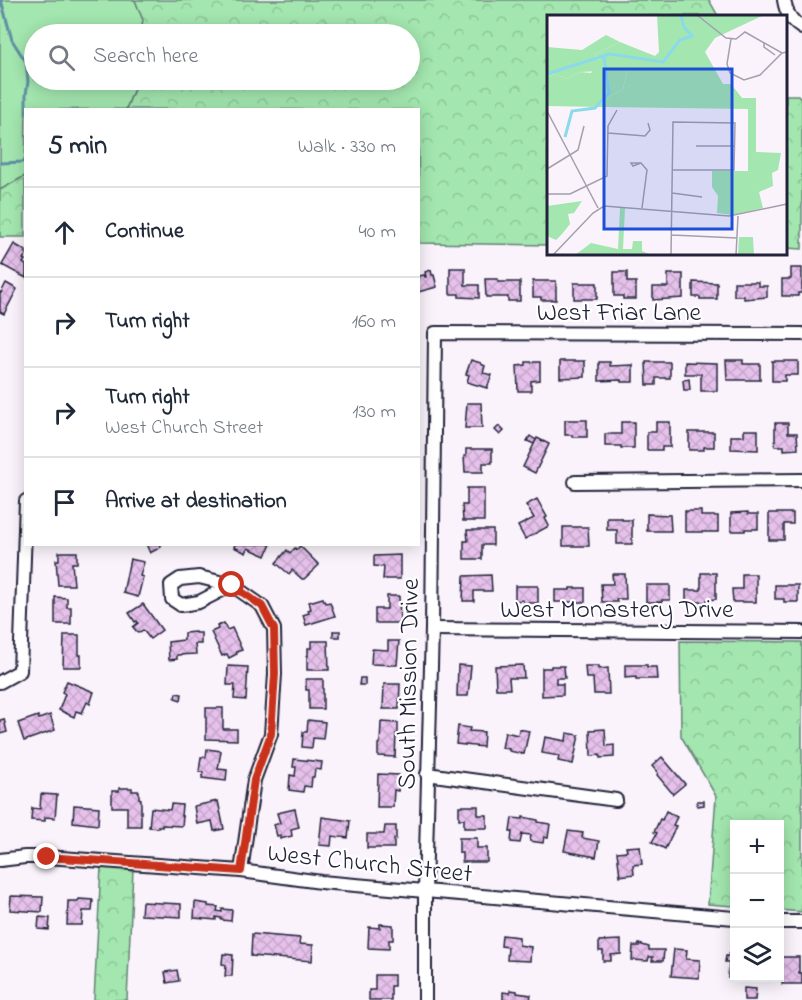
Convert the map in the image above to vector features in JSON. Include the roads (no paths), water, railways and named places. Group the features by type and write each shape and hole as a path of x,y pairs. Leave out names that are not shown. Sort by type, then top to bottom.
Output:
{"street":[{"path":"784,0 788,15 802,28"},
{"name":"West Friar Lane","path":"435,333 802,334"},
{"name":"South Mission Drive","path":"425,1000 435,333"},
{"path":"575,482 802,480"},
{"path":"0,681 20,671 24,546"},
{"path":"232,585 262,606 274,629 275,674 271,734 254,780 241,871"},
{"name":"West Monastery Drive","path":"432,629 802,632"},
{"path":"427,774 616,800"},
{"name":"West Church Street","path":"0,860 47,857 241,871 321,882 425,892 730,918"},
{"path":"784,922 802,922"}],"waterway":[{"path":"1,0 12,40 24,59"},
{"path":"26,108 27,90"},
{"path":"0,163 24,161"}]}
